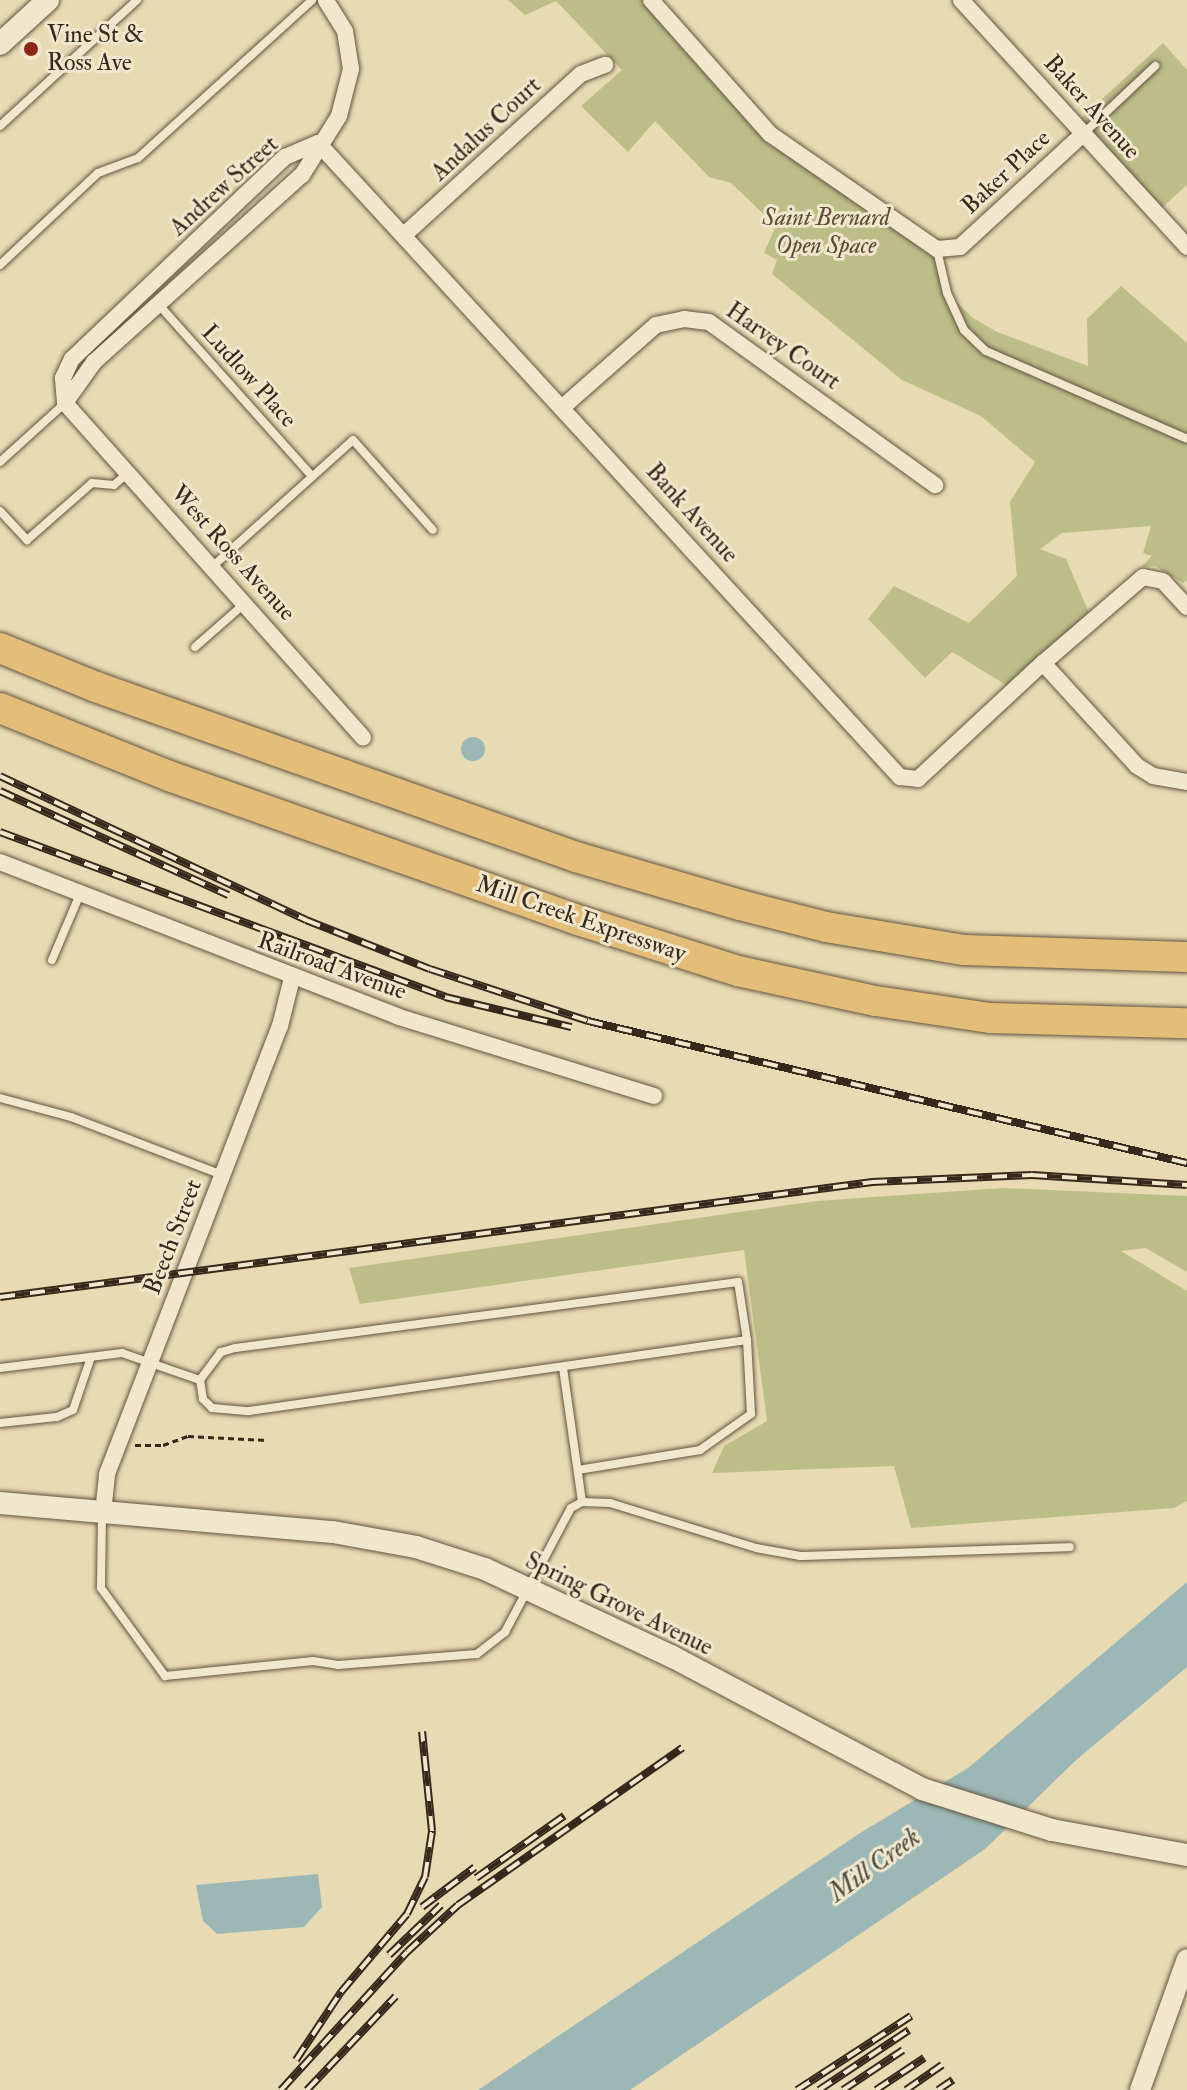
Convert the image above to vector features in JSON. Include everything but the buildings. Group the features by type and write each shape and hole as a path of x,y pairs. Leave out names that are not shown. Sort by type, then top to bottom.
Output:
{"highway":[{"path":"0,648 96,687 576,857 740,905 826,927 964,950 1187,957"},
{"name":"Mill Creek Expressway","path":"0,708 169,776 738,971 876,1001 990,1018 1187,1023"}],"main road":[{"path":"0,44 48,0"},
{"name":"Spring Grove Avenue","path":"0,1503 333,1532 416,1547 527,1589 673,1657 884,1772 979,1810 1052,1830 1187,1855"}],"street":[{"path":"318,143 339,116 351,69 345,31 326,0"},
{"path":"651,0 770,134 937,249"},
{"name":"Baker Avenue","path":"961,0 1187,247"},
{"name":"Andalus Court","path":"404,235 581,74 605,65"},
{"name":"Baker Place","path":"937,249 960,247 1084,133"},
{"name":"Bank Avenue","path":"318,143 564,406 900,777 918,779 1043,663 1143,577 1163,581 1187,607"},
{"name":"Andrew Street","path":"65,403 94,362 302,175 318,143"},
{"name":"Andrew Street","path":"65,403 63,378 72,359 285,157 318,143"},
{"name":"Harvey Court","path":"564,406 656,325 684,319 709,322 935,485"},
{"name":"West Ross Avenue","path":"65,403 363,737"},
{"path":"1043,663 1137,766 1153,776 1187,782"},
{"name":"Railroad Avenue","path":"0,862 292,978 654,1096"},
{"name":"Beech Street","path":"103,1513 107,1474 280,1026 292,978"},
{"path":"1140,2090 1187,1959"}],"lane":[{"path":"0,126 137,0"},
{"path":"0,265 98,173 138,158 312,0"},
{"path":"1084,133 1155,66"},
{"path":"937,249 947,293 964,330 986,351 1187,439"},
{"name":"Ludlow Place","path":"159,305 310,474"},
{"path":"0,462 65,403"},
{"path":"213,566 310,474 353,440 433,530"},
{"path":"0,511 27,540 92,483 114,485 128,472"},
{"path":"195,647 246,603"},
{"path":"52,960 80,894"},
{"path":"0,1098 71,1117 222,1175"},
{"path":"578,1470 700,1450 751,1414 747,1340 738,1282 235,1348 221,1352 200,1380 203,1399 212,1408 249,1411 747,1340"},
{"path":"0,1368 122,1353 200,1380"},
{"path":"0,1423 73,1410 91,1357"},
{"path":"563,1368 582,1502"},
{"path":"103,1513 101,1588 165,1676 313,1661 338,1665 477,1654 505,1632 571,1508 582,1502 610,1503 756,1548 800,1556 1070,1547"}],"path":[{"path":"321,977 328,959"},
{"path":"118,1445 163,1445 188,1436 266,1440"}],"green space":[{"name":"Saint Bernard Open Space","path":"508,0 651,0 753,116 937,249 947,293 973,318 997,332 1088,366 1087,319 1121,286 1187,343 1187,580 1183,583 1155,566 1141,567 1152,556 1143,553 1151,526 1062,533 1040,549 1066,559 1090,615 1008,686 952,652 925,678 868,619 894,586 969,623 1017,576 1010,502 1035,462 981,416 902,380 772,274 777,260 764,253 776,226 731,183 709,177 655,121 628,152 581,106 622,70 556,1 525,15"},
{"path":"1163,43 1187,70 1187,185 1156,213 1075,124"},
{"path":"1003,1188 1187,1196 1187,1272 1146,1248 1121,1251 1187,1291 1187,1501 1174,1508 911,1528 894,1466 712,1473 724,1446 767,1421 744,1250 360,1304 349,1268 817,1201"}],"water":[{"path":"473,737 482,740 485,749 482,758 473,761 464,758 461,749 464,740"},
{"name":"Mill Creek","path":"1187,1582 1187,1667 1075,1761 985,1849 630,2090 478,2090 860,1833 968,1768"},
{"path":"318,1874 322,1907 304,1927 217,1934 203,1921 196,1885"}],"railway":[{"path":"0,776 306,920 430,969 588,1021 1187,1163"},
{"path":"0,791 228,895"},
{"path":"0,832 445,997 571,1027"},
{"path":"0,1297 872,1182 1032,1175 1187,1185"},
{"path":"296,2060 341,1992 407,1914 425,1877 432,1831 422,1731"},
{"path":"281,2090 407,1952 458,1905 682,1748"},
{"path":"476,1878 564,1816"},
{"path":"422,1907 475,1867"},
{"path":"389,1955 441,1905"},
{"path":"307,2090 396,1996"},
{"path":"797,2090 911,2016"},
{"path":"819,2090 909,2030"},
{"path":"843,2090 903,2050"},
{"path":"876,2090 924,2058"},
{"path":"906,2090 942,2065"},
{"path":"938,2090 953,2080"}],"place":[{"name":"Vine St & Ross Ave","path":"31,49"}]}
